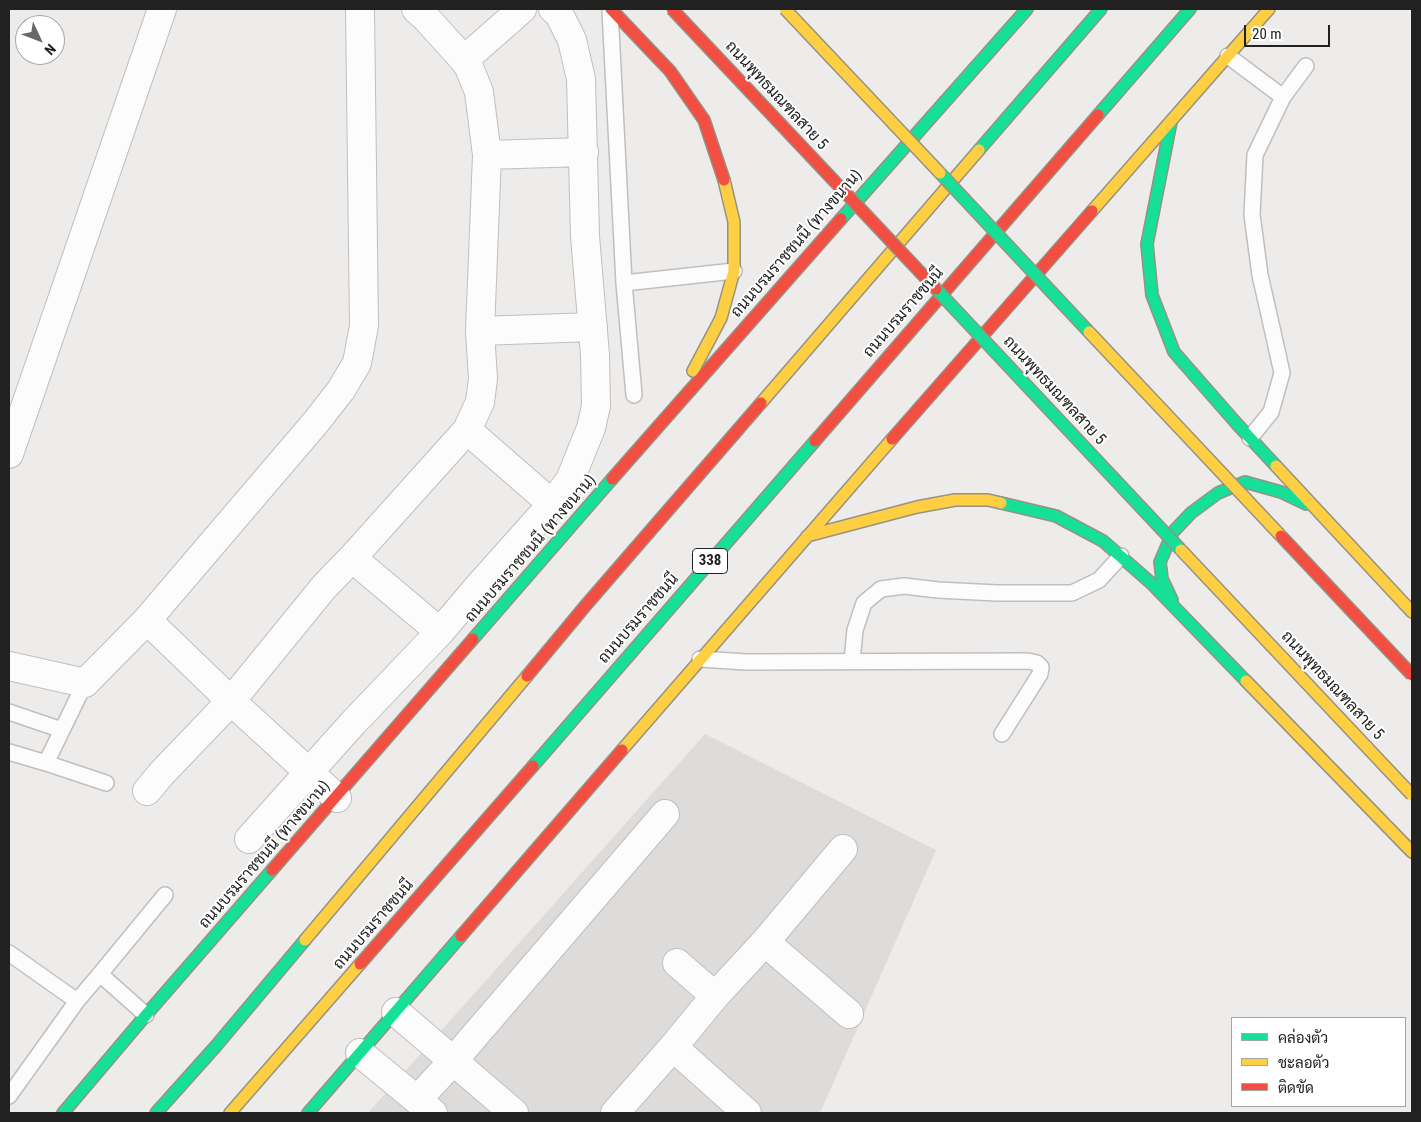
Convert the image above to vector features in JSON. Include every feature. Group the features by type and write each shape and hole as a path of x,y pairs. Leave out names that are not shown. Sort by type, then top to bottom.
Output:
{"main road":[{"path":"611,9 670,70 704,120 723,176 734,222 734,271 721,318 672,410"},
{"name":"ถนนพุทธมณฑลสาย 5","path":"672,9 1412,795"},
{"path":"785,9 1412,675"},
{"name":"ถนนบรมราชชนนี (ทางขนาน)","path":"63,1113 672,410 1026,9"},
{"path":"156,1113 216,1046 593,597 1101,9"},
{"name":"ถนนบรมราชชนนี","path":"230,1113 1190,9"},
{"path":"308,1113 807,536 1270,9"},
{"path":"1171,121 1147,244 1152,295 1174,352 1250,438 1412,612"},
{"path":"1176,609 1162,578 1160,562 1173,532 1191,513 1218,493 1245,482 1281,492 1317,510"},
{"path":"807,536 955,500 988,500 1056,516 1102,540 1151,583 1412,852"}],"street":[{"path":"9,454 162,9"},
{"path":"9,666 84,683 148,620 316,422 341,390 357,363 364,326 360,9"},
{"path":"147,791 232,701 324,587 467,430 480,402 483,379 480,331 487,155 479,92 469,67 464,60 416,9"},
{"path":"464,60 522,9"},
{"path":"248,839 353,723 440,632 552,504 570,480 591,428 596,406 595,355 585,236 584,152 580,79 572,40 559,14 553,9"},
{"path":"487,155 584,152"},
{"path":"480,331 593,327"},
{"path":"467,430 552,504"},
{"path":"352,558 440,632"},
{"path":"148,620 336,798"},
{"path":"360,1054 425,1107 453,1061 665,814"},
{"path":"615,1113 715,996 765,942 843,849"},
{"path":"765,942 850,1014"},
{"path":"677,962 715,996"},
{"path":"396,1012 514,1113"},
{"path":"673,1047 747,1113"}],"lane":[{"path":"611,9 624,283 634,395"},
{"path":"1228,56 1283,96"},
{"path":"1250,438 1271,412 1282,373 1260,275 1252,216 1255,155 1283,96 1306,66"},
{"path":"624,283 734,271"},
{"path":"852,661 855,630 864,602 881,589 904,586 997,593 1072,593 1099,580 1121,556"},
{"path":"700,659 746,662 1028,661 1037,663 1041,667 1040,674 1002,734"},
{"path":"46,763 84,683"},
{"path":"9,712 62,730"},
{"path":"9,752 106,783"},
{"path":"9,1096 77,1001 165,895"},
{"path":"9,953 77,1001"},
{"path":"100,974 146,1015"}],"shaded area":[{"path":"705,734 936,850 820,1113 368,1113"}],"traffic: fast":[{"path":"841,219 1027,9"},
{"path":"979,150 1101,9"},
{"path":"1098,115 1190,9"},
{"path":"1171,122 1147,244 1152,295 1174,352 1276,466"},
{"path":"940,173 1089,332"},
{"path":"936,289 1181,550"},
{"path":"533,766 815,441"},
{"path":"473,639 612,479"},
{"path":"1172,600 1162,579 1160,562 1173,532 1191,513 1218,493 1245,482 1281,492 1306,504"},
{"path":"1001,503 1056,516 1103,541 1151,583 1246,681"},
{"path":"63,1113 272,870"},
{"path":"308,1113 461,936"},
{"path":"156,1113 216,1046 305,940"}],"traffic: slow":[{"path":"785,9 940,173"},
{"path":"1092,211 1269,9"},
{"path":"761,403 979,150"},
{"path":"693,371 721,318 734,271 734,222 724,180"},
{"path":"1089,332 1281,536"},
{"path":"622,750 892,439"},
{"path":"1276,466 1412,612"},
{"path":"807,536 917,507 955,500 988,500 1001,503"},
{"path":"1181,550 1412,795"},
{"path":"305,940 527,676"},
{"path":"1246,681 1412,852"},
{"path":"230,1113 360,964"}],"traffic: jam":[{"path":"611,9 670,71 704,120 724,180"},
{"path":"672,9 936,289"},
{"path":"815,441 1098,115"},
{"path":"892,439 1092,211"},
{"path":"612,479 841,219"},
{"path":"527,676 761,403"},
{"path":"1281,536 1412,675"},
{"path":"272,870 473,639"},
{"path":"461,936 622,750"},
{"path":"360,964 533,766"}]}
